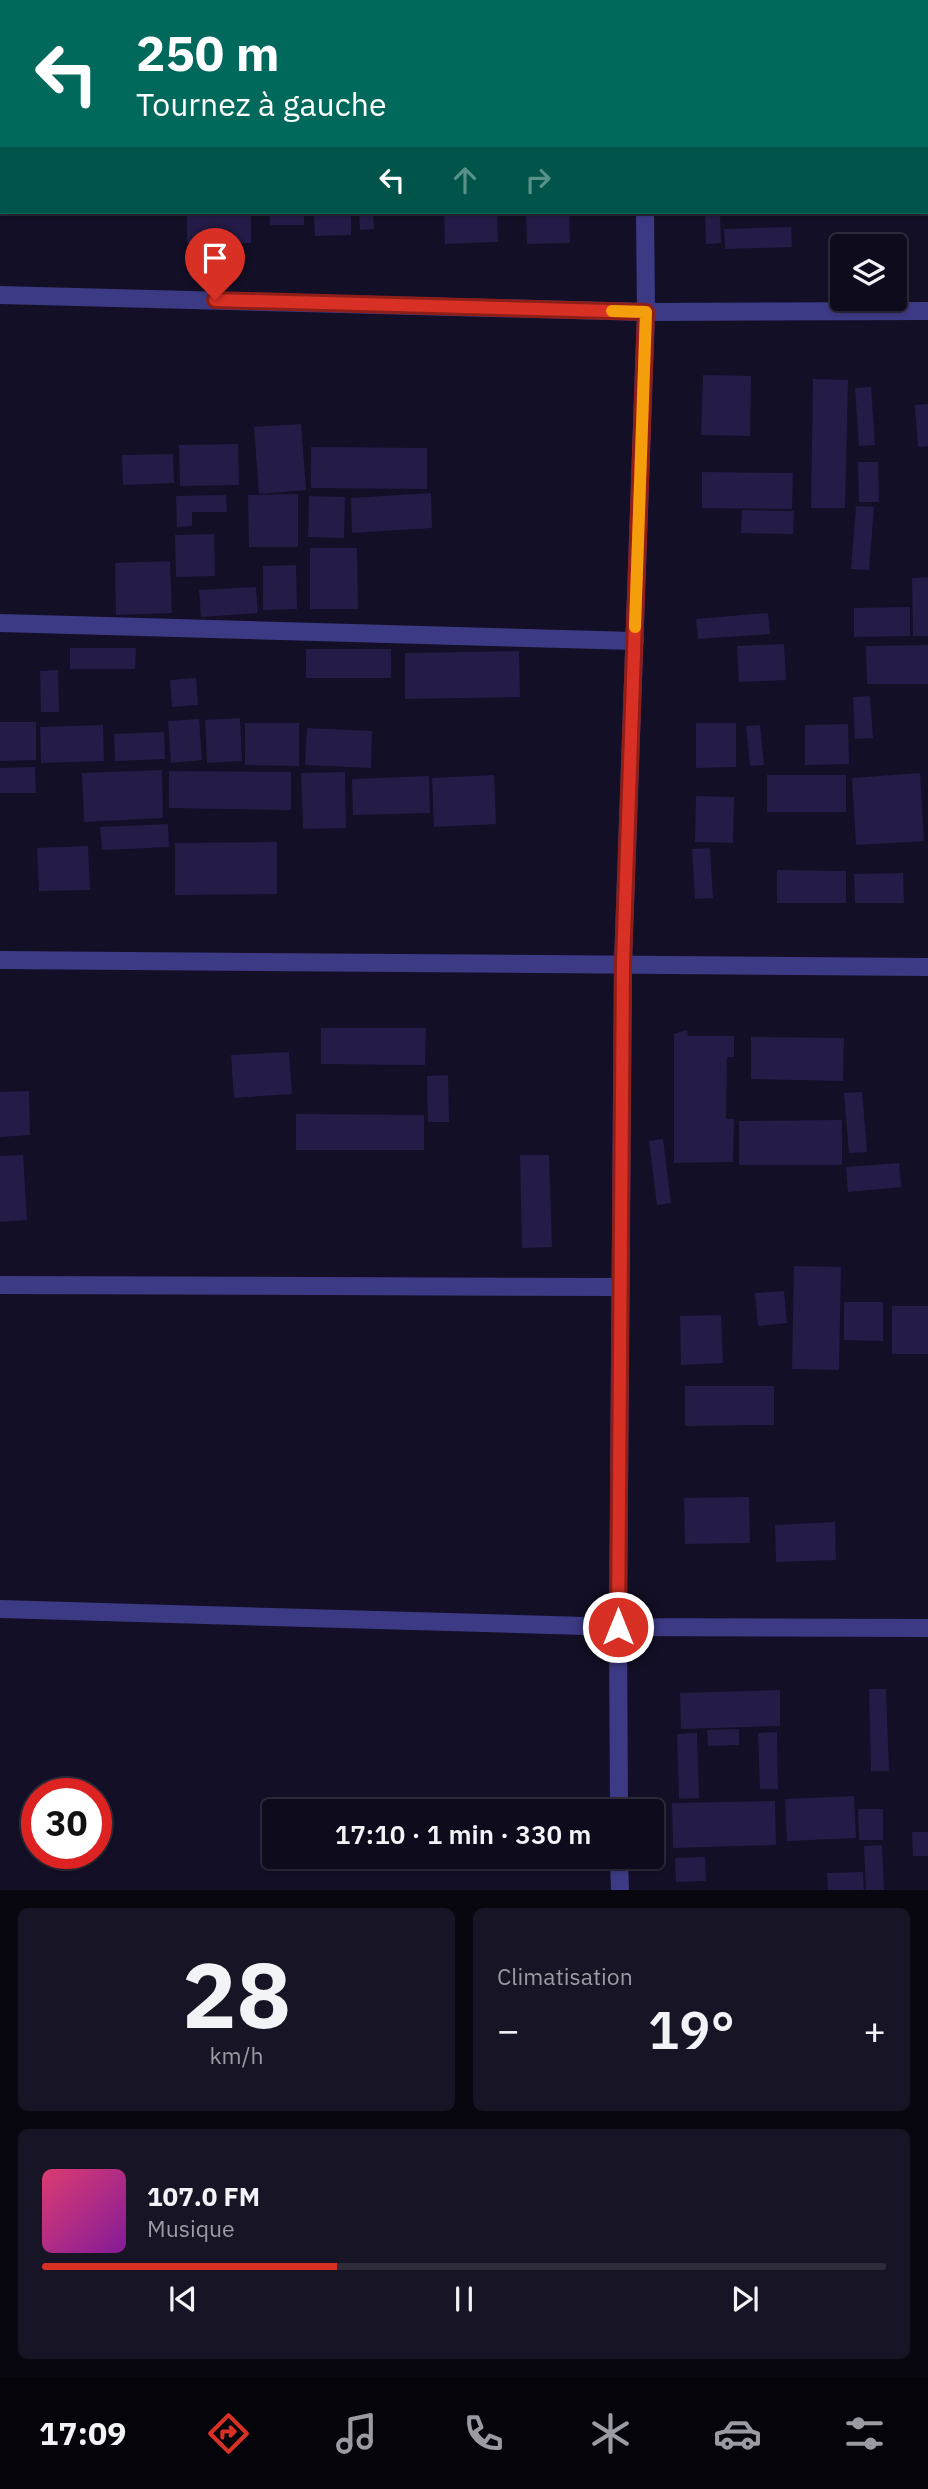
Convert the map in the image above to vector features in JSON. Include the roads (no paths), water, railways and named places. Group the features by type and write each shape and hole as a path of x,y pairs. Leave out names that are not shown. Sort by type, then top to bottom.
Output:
{"street":[{"path":"619,1799 619,1287 623,963 646,312 645,214"},
{"path":"0,295 646,312 928,311"},
{"path":"0,623 635,641"},
{"path":"0,960 928,967"},
{"path":"0,1285 619,1287"},
{"path":"0,1609 618,1627 928,1628"},
{"path":"620,1869 620,1890"}]}
